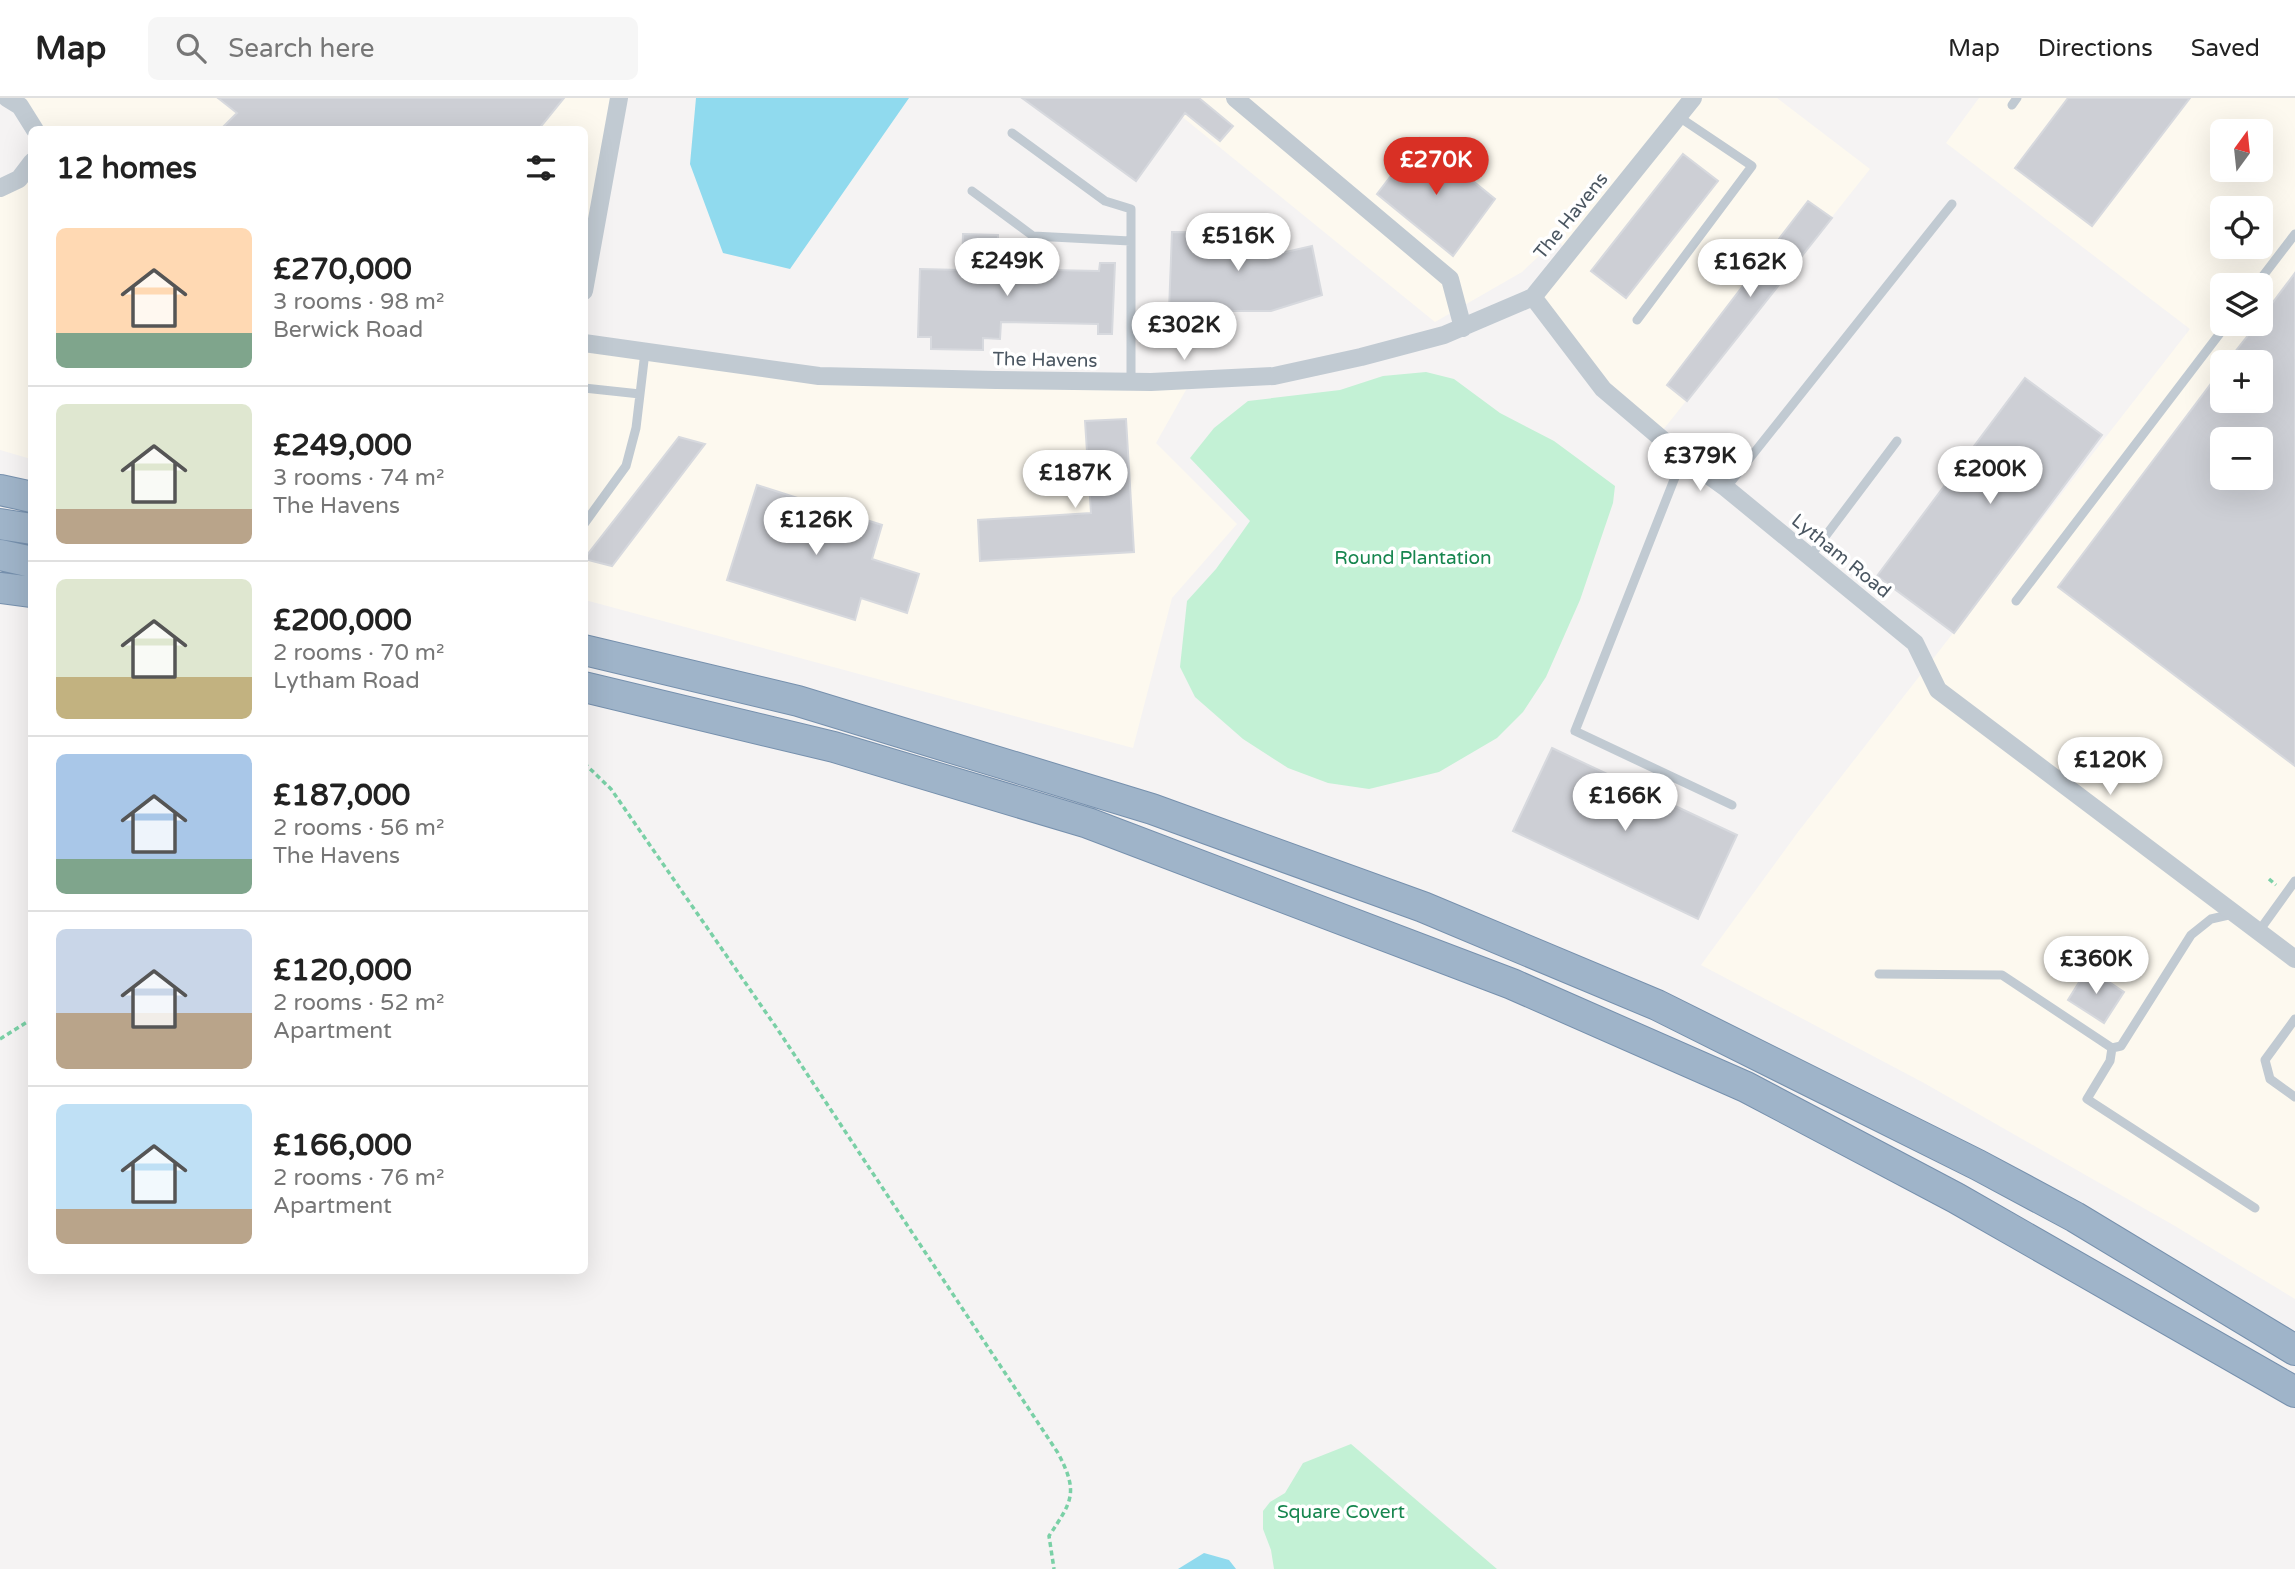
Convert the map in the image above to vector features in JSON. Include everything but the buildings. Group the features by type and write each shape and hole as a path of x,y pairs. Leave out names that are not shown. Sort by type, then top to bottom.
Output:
{"highway":[{"path":"0,489 28,497"},
{"path":"0,524 28,528"},
{"path":"0,555 28,561"},
{"path":"0,588 28,592"},
{"path":"588,651 798,701 1152,809 1435,912 1657,1005 1965,1159 2075,1217 2295,1350"},
{"path":"588,688 834,747 1088,822 1512,984 1746,1087 1956,1198 2295,1392"}],"street":[{"path":"7,98 20,106 32,126"},
{"path":"588,268 619,98"},
{"path":"1235,98 1450,279 1463,328"},
{"name":"The Havens","path":"588,344 819,376 1131,383 1274,376 1373,354 1463,328 1533,297 1693,98"},
{"path":"0,188 19,179 28,167"},
{"name":"Lytham Road","path":"1533,297 1603,389 1914,643 1938,691 2234,914"},
{"path":"2234,914 2295,959"}],"lane":[{"path":"1637,320 1752,166 1679,117"},
{"path":"1012,133 1105,201 1131,209 1131,383"},
{"path":"972,191 1033,236 1130,241"},
{"path":"1726,488 1952,204"},
{"path":"2265,273 2295,234"},
{"path":"2016,601 2218,336"},
{"path":"588,518 626,466 636,428 645,352"},
{"path":"588,388 640,394"},
{"path":"1809,558 1897,440"},
{"path":"1683,457 1575,731 1732,805"},
{"path":"2259,931 2295,881"},
{"path":"1879,974 2002,975 2112,1048 2121,1046 2191,935 2211,919 2234,914"},
{"path":"2295,1019 2264,1060 2270,1079 2295,1097"},
{"path":"2112,1048 2110,1061 2087,1099 2255,1208"}],"path":[{"path":"588,767 611,789 778,1030 1058,1453 1070,1475 1073,1494 1070,1506 1049,1536 1054,1569"},
{"path":"0,1039 28,1022"}],"shaded area":[{"path":"6,98 619,98 588,274 588,126 32,126"},
{"path":"1159,98 1777,98 1870,169 1659,435 1603,389 1533,297 1569,251 1556,240 1522,272 1435,322"},
{"path":"1979,98 2295,98 2295,1299 2175,1226 1924,1083 1701,965 1798,832 2190,329 1946,143"},
{"path":"28,165 28,458 0,450 0,188"},
{"path":"588,344 819,376 1191,381 1156,443 1237,524 1172,598 1133,748 588,601"}],"green space":[{"name":"Round Plantation","path":"1426,372 1454,379 1500,413 1554,441 1615,486 1613,503 1580,600 1546,677 1523,712 1497,738 1439,772 1369,789 1328,783 1288,768 1243,739 1195,697 1180,667 1187,601 1216,569 1250,521 1190,458 1214,428 1248,401 1340,390 1383,376"},
{"name":"Square Covert","path":"1351,1444 1497,1569 1274,1569 1271,1550 1263,1529 1263,1511 1270,1502 1285,1493 1303,1463"}],"water":[{"path":"696,98 909,98 790,269 723,253 690,164"},
{"path":"1204,1553 1229,1560 1236,1569 1178,1569"}]}
